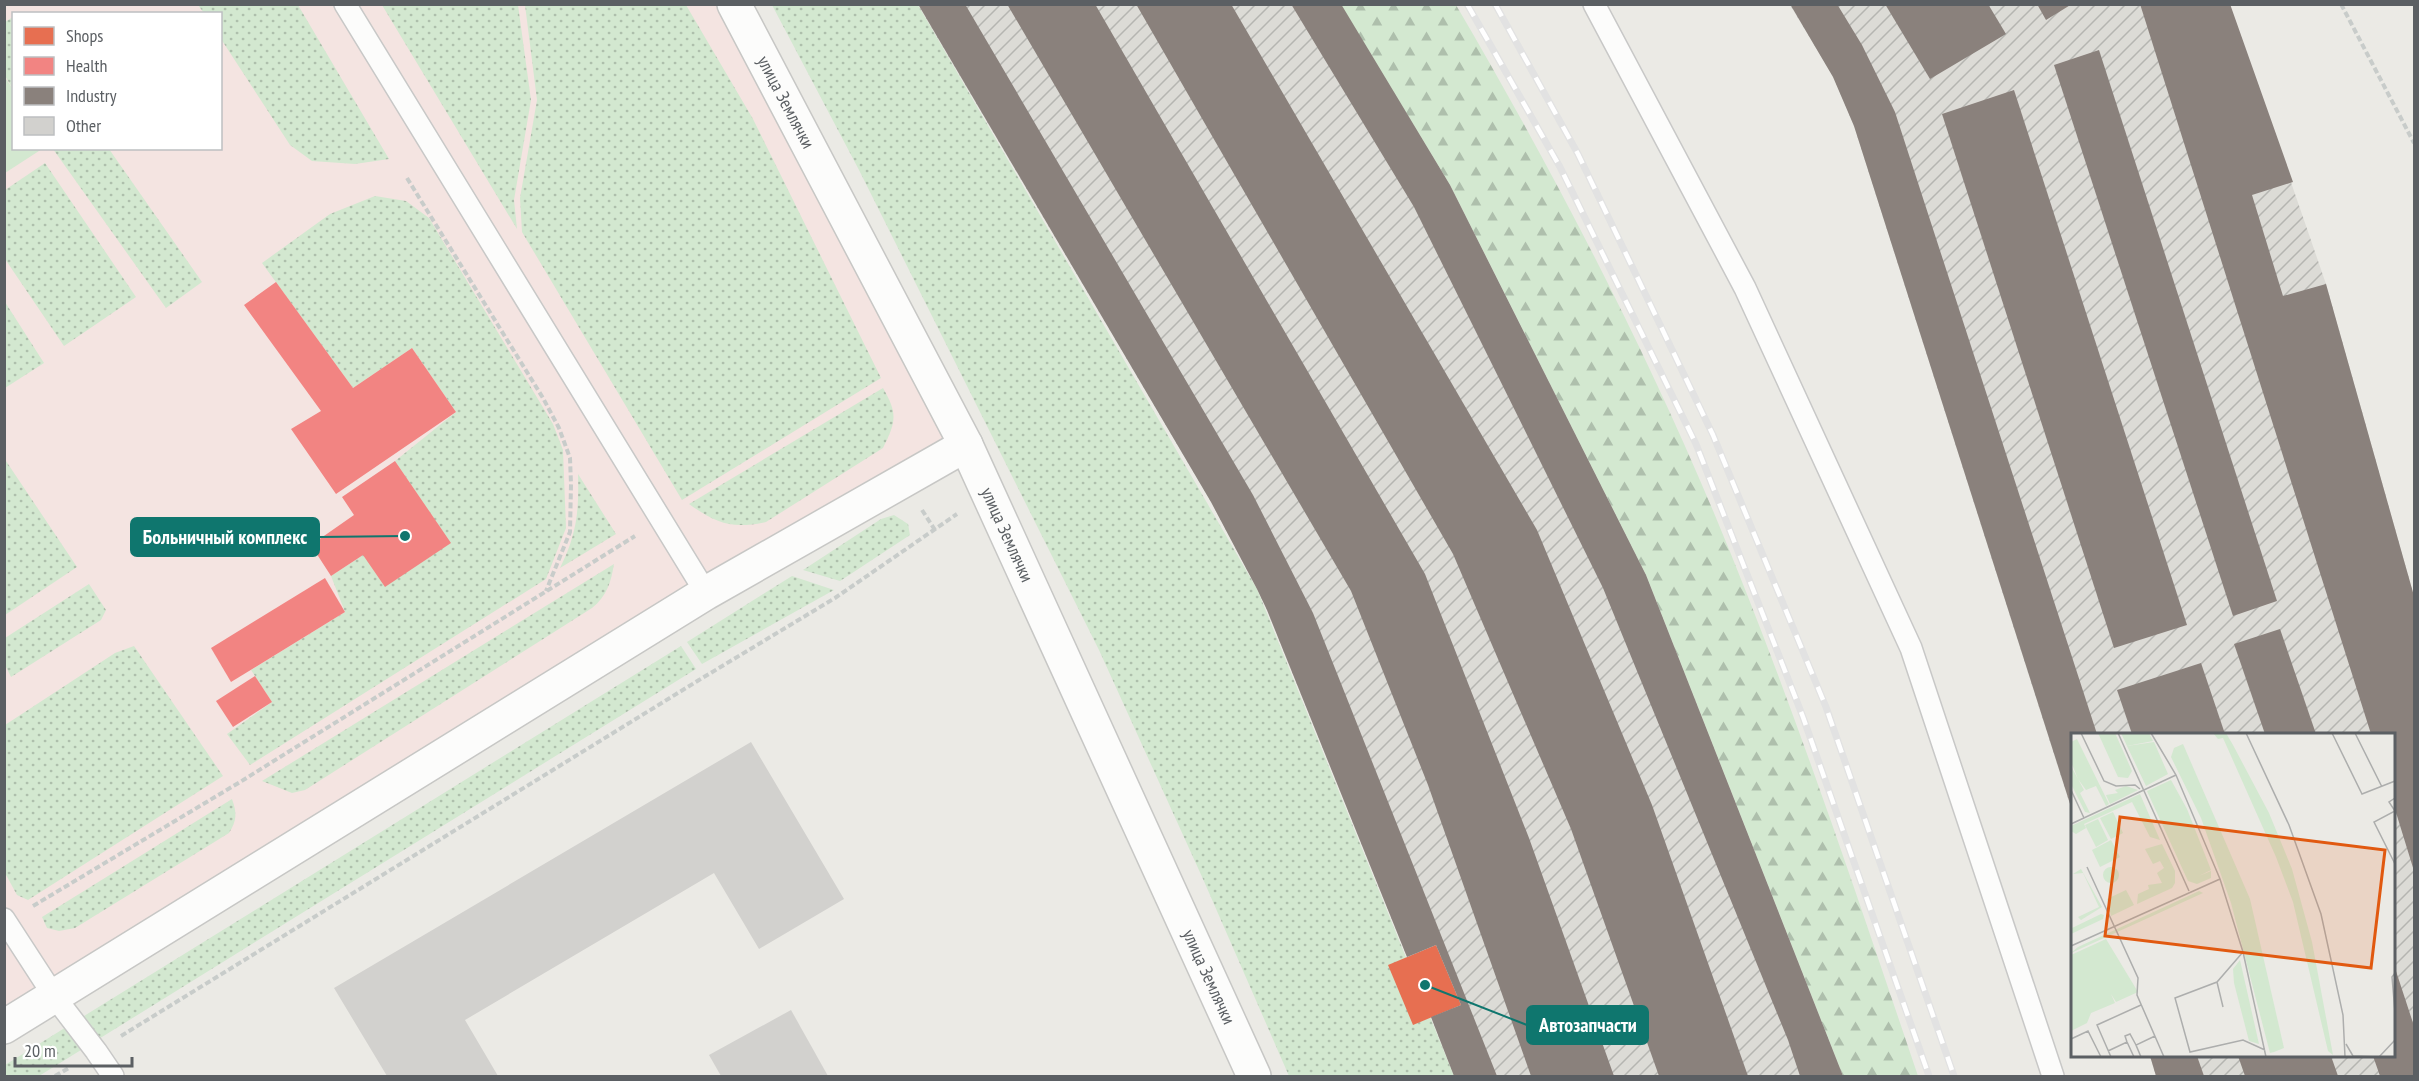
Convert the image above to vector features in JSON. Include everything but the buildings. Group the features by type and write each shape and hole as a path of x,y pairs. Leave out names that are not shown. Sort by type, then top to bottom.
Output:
{"main road":[{"name":"улица Землячки","path":"734,4 966,445 1253,1076"},
{"path":"4,1026 706,592 966,445"}],"lane":[{"path":"345,4 706,592"},
{"path":"1594,4 1745,288 1911,648 2053,1077"},
{"path":"6,920 54,996 113,1077"}],"path":[{"path":"2341,4 2415,143"},
{"path":"407,178 543,398 559,428 570,458 570,532 546,592"},
{"path":"55,1077 835,598 988,494"},
{"path":"6,920 250,776 661,519"}],"shaded area":[{"path":"5,5 734,5 966,445 5,1027"},
{"path":"918,5 1341,5 1450,185 1646,575 1843,1076 1454,1076 1431,1017 1436,945 1407,957 1257,589 1211,502"},
{"path":"1790,5 2230,5 2326,284 2414,596 2414,1076 2156,1076 2150,1057 2395,1057 2395,733 2071,733 2071,808 1854,126 1833,76"}],"green space":[{"path":"198,5 298,5 389,159 355,164 312,161 290,145 222,41 222,12 203,12"},
{"path":"382,5 518,5 531,100 514,200 517,229"},
{"path":"525,5 686,5 753,119 881,378 682,500 522,232 520,198 537,100"},
{"path":"772,5 918,5 1257,589 1454,1076 1289,1076 1099,650 859,170"},
{"path":"1341,5 1456,5 1560,191 1656,382 1686,447 1742,582 1821,793 1918,1076 1843,1076 1646,575 1450,185"},
{"path":"12,18 12,87 5,76 5,22"},
{"path":"4,76 12,88 12,150 40,150 5,173"},
{"path":"54,150 110,150 202,282 166,308"},
{"path":"45,163 136,297 64,346 5,259 5,190"},
{"path":"375,196 406,201 429,218 553,424 563,450 566,528 546,579 250,765 227,734 272,702 251,670 345,612 331,576 363,555 450,543 395,461 456,412 412,348 353,388 262,263 330,214"},
{"path":"5,302 44,363 4,388"},
{"path":"883,388 894,418 883,448 766,522 744,525 725,523 689,504"},
{"path":"4,458 77,567 5,615 4,615"},
{"path":"578,474 616,534 560,568 576,522"},
{"path":"894,515 908,524 910,535 840,581 803,570 881,519"},
{"path":"614,564 607,588 592,608 305,790 292,793 262,781"},
{"path":"792,576 834,590 702,664 687,642"},
{"path":"89,584 106,610 101,620 11,677 5,665 5,638"},
{"path":"134,646 223,776 28,900 17,895 5,873 5,725 115,653"},
{"path":"681,646 696,669 39,1076 5,1076 5,1065"},
{"path":"232,799 235,816 229,833 75,928 59,931 47,928 42,917"}],"railway":[{"path":"1467,4 1560,167 1696,444 1803,717 1929,1076"},
{"path":"1495,4 1578,154 1713,435 1826,707 1954,1076"}],"place":[{"name":"Больничный комплекс","path":"405,536"},
{"name":"Автозапчасти","path":"1425,985"}]}
